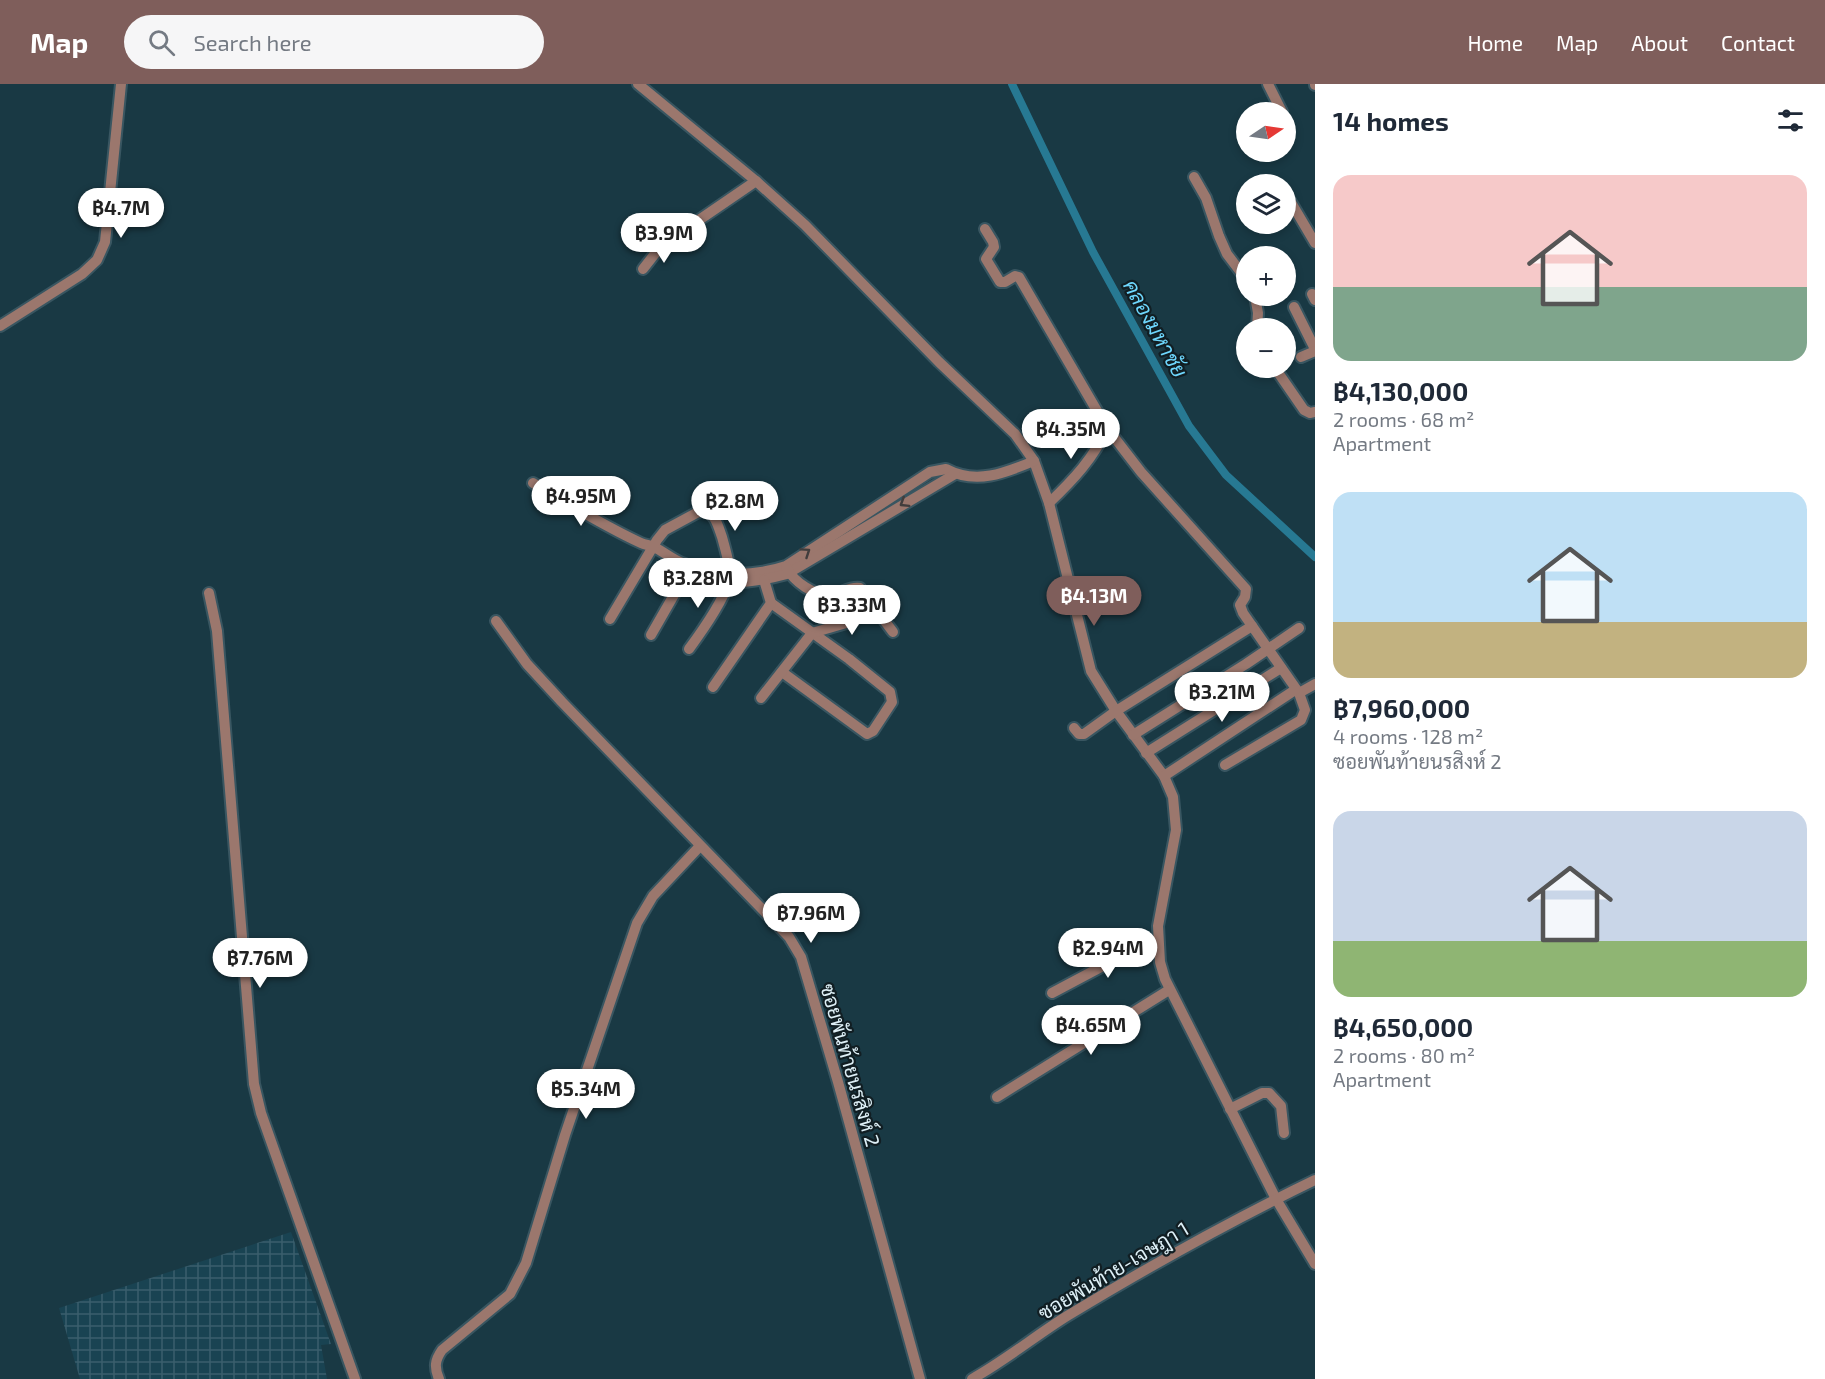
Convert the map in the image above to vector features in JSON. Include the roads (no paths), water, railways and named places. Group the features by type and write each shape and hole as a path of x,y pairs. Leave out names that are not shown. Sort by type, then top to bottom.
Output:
{"street":[{"path":"0,326 82,274 97,260 105,242 121,84"},
{"path":"638,84 756,181 831,250 939,362 1015,434 1034,461 1049,503 1087,659 1096,681 1164,776 1173,797 1176,830 1158,926 1160,962 1169,990 1276,1199 1315,1264"},
{"path":"1268,84 1277,102"},
{"path":"1194,177 1206,198 1227,254 1236,266"},
{"path":"643,269 661,246 756,181"},
{"path":"1296,211 1315,243"},
{"path":"985,229 994,247 987,255 987,263 1000,282 1005,282 1015,276 1019,277 1107,428 1141,472 1246,589 1245,597 1240,604 1243,613 1297,691 1305,710 1301,720 1225,765"},
{"path":"1294,307 1315,350 1300,357"},
{"path":"1282,378 1304,410 1310,413 1315,412"},
{"path":"1049,503 1073,480 1099,447 1107,428"},
{"path":"649,548 686,574 764,580 788,569 930,472 945,469 955,474 999,475 1034,461"},
{"path":"533,483 649,548 699,570 728,578 788,569"},
{"path":"610,619 649,548 664,530 706,510 712,513 718,523 728,562 728,578 702,631 689,650"},
{"path":"788,569 795,579 820,594 830,595 850,588 860,588 893,632"},
{"path":"651,635 686,574"},
{"path":"764,580 771,603 849,659 890,692 892,702 873,731 867,734 782,672"},
{"path":"209,593 217,631 254,1084 261,1113 355,1379"},
{"path":"713,687 771,603"},
{"path":"760,698 812,633 853,621 874,606"},
{"name":"ซอยพันท้ายนรสิงห์ 2","path":"496,621 527,664 789,937 801,957 920,1379"},
{"path":"1074,728 1079,734 1084,734 1116,711 1252,626"},
{"path":"1133,735 1299,628"},
{"path":"1146,753 1281,668"},
{"path":"1164,776 1297,691 1315,684"},
{"path":"439,1379 435,1368 436,1358 442,1350 504,1300 518,1281 526,1263 565,1136 637,923 659,890 700,846"},
{"path":"1052,993 1131,951 1158,945"},
{"path":"998,1097 1169,990"},
{"path":"1230,1109 1262,1093 1269,1093 1281,1106 1284,1133"},
{"name":"ซอยพันท้าย-เจษฎา 1","path":"972,1379 1110,1291 1205,1236 1315,1180"}],"waterway":[{"name":"คลองมหาชัย","path":"1012,84 1093,252 1189,426 1226,475 1315,557"}]}
